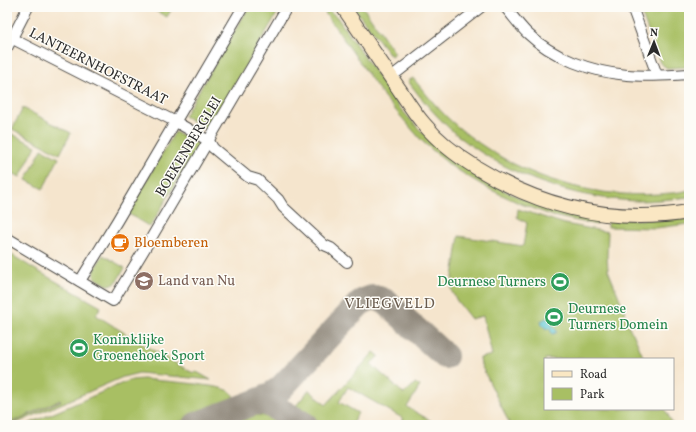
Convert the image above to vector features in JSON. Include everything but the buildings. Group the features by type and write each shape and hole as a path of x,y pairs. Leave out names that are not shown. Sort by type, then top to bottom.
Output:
{"street":[{"path":"9,41 28,7"},
{"name":"BOEKENBERGLEI","path":"243,7 176,122 80,281 112,301 154,234 287,7"},
{"path":"343,7 424,124 466,161 496,180 521,192 577,210 630,216 653,216 689,212"},
{"path":"391,77 481,7"},
{"path":"505,7 526,33 542,46 583,66 604,72 627,75 689,74"},
{"path":"632,7 657,75"},
{"name":"LANTEERNHOFSTRAAT","path":"9,41 176,122 209,141 213,148 248,177 258,180 278,200 283,208 324,245 331,248 347,262"},
{"path":"391,77 430,118 475,156 500,172 549,193 581,202 605,206 653,207 689,203"},
{"path":"7,238 80,281"}],"green space":[{"path":"148,7 173,7 167,17"},
{"path":"249,7 281,7 208,130 184,116"},
{"path":"321,7 324,7 337,17 400,108 419,129 444,151 481,178 505,191 525,200 597,219 597,225 553,216 519,203 487,188 451,166 422,141 384,97"},
{"path":"353,7 363,7 395,53 391,56"},
{"path":"639,7 689,7 689,67 667,68 660,63"},
{"path":"413,78 440,110 458,127 480,144 527,170 552,180 605,192 659,194 689,190 689,197 637,201 595,197 555,187 516,172 476,149 452,131 429,107 408,81"},
{"path":"23,108 71,133 60,154 12,129"},
{"path":"175,132 199,145 150,227 127,213"},
{"path":"10,133 36,146 20,177 7,170 7,140"},
{"path":"42,149 59,158 43,189 26,180"},
{"name":"Deurnese Turners Domein","path":"518,209 565,224 608,232 608,270 625,312 624,314 644,358 544,358 544,410 666,410 673,425 510,425 481,365 480,358 492,355 483,316 471,319 457,301 451,290 459,236 523,246 527,223 517,217"},
{"path":"689,219 689,224 656,228 608,227 608,220"},
{"name":"Koninklijke Groenehoek Sport","path":"7,252 101,307 96,315 139,342 189,371 194,373 195,371 211,380 139,373 123,377 12,425 8,425 61,401 60,400 7,424"},
{"path":"103,255 125,268 115,284 107,285 94,277 95,268"},
{"path":"374,352 379,356 371,364 404,394 415,383 420,386 407,407 438,425 408,425 402,421 404,419 348,387 339,402 358,413 351,425 324,425 294,408 309,390 326,405"},
{"path":"143,379 218,387 230,391 233,396 231,401 228,403 171,425 26,425 123,383"},
{"path":"249,415 268,417 286,425 224,425"}],"water":[{"path":"546,318 551,319 553,326 557,331 556,333 552,334 550,329 545,328 542,325 541,321"}],"taxiway":[{"path":"196,425 266,398 280,389 360,303 370,298 376,298 386,302 445,356"},
{"path":"254,403 267,403 305,425"}],"place":[{"name":"Bloemberen","path":"120,243"},
{"name":"Land van Nu","path":"144,281"},
{"name":"Deurnese Turners","path":"560,282"},
{"name":"Deurnese Turners Domein","path":"554,317"},
{"name":"Koninklijke Groenehoek Sport","path":"79,348"}],"district":[{"name":"VLIEGVELD","path":"390,304"}]}
